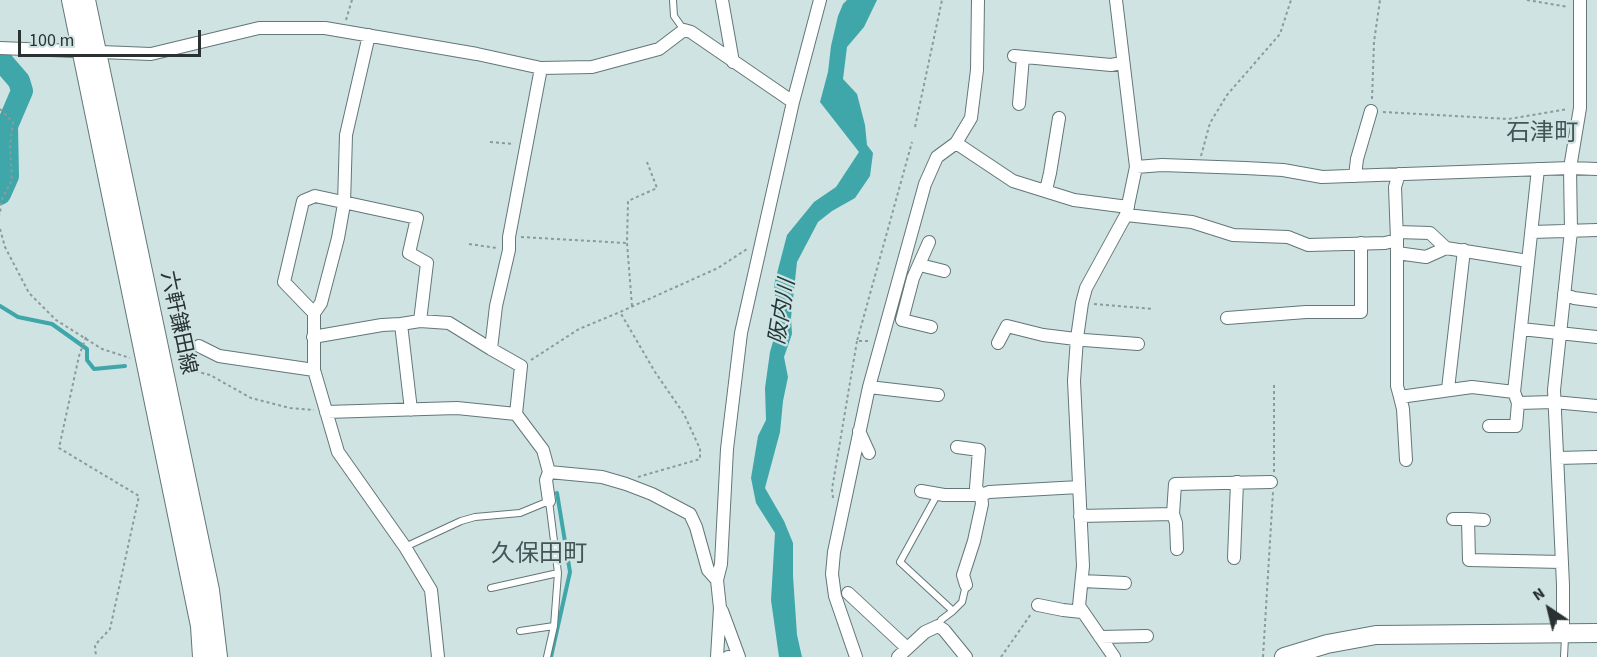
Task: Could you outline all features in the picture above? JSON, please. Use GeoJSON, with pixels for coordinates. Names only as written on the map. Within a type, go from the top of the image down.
{"type":"FeatureCollection","features":[{"type":"Feature","properties":{"kind":"main road","name":"六軒鎌田線"},"geometry":{"type":"LineString","coordinates":[[71,0],[90,53],[210,590],[218,657]]}},
{"type":"Feature","properties":{"kind":"main road","name":"六軒鎌田線"},"geometry":{"type":"LineString","coordinates":[[86,0],[90,53],[200,626],[202,657]]}},
{"type":"Feature","properties":{"kind":"main road"},"geometry":{"type":"LineString","coordinates":[[1284,657],[1327,644],[1376,635],[1597,633]]}},
{"type":"Feature","properties":{"kind":"street"},"geometry":{"type":"LineString","coordinates":[[722,0],[734,62]]}},
{"type":"Feature","properties":{"kind":"street"},"geometry":{"type":"LineString","coordinates":[[717,657],[720,608],[717,580],[721,564],[728,449],[741,333],[793,102],[820,0]]}},
{"type":"Feature","properties":{"kind":"street"},"geometry":{"type":"LineString","coordinates":[[931,327],[902,321],[908,276],[925,184],[937,157],[956,143],[971,118],[975,91],[978,0]]}},
{"type":"Feature","properties":{"kind":"street"},"geometry":{"type":"LineString","coordinates":[[1114,657],[1079,606],[1083,566],[1074,381],[1077,338],[1086,288],[1127,211],[1136,167],[1116,0]]}},
{"type":"Feature","properties":{"kind":"street"},"geometry":{"type":"LineString","coordinates":[[1564,634],[1554,402],[1571,231],[1570,168],[1580,108],[1580,5]]}},
{"type":"Feature","properties":{"kind":"street"},"geometry":{"type":"LineString","coordinates":[[0,48],[151,54],[259,28],[325,28],[477,54],[541,68],[592,67],[659,49],[684,30],[691,32],[793,102]]}},
{"type":"Feature","properties":{"kind":"street"},"geometry":{"type":"LineString","coordinates":[[369,35],[346,135],[344,204],[338,238],[321,303],[314,313],[314,370],[338,452],[405,547],[431,590],[438,657]]}},
{"type":"Feature","properties":{"kind":"street"},"geometry":{"type":"LineString","coordinates":[[1019,104],[1018,56],[1111,65],[1122,63]]}},
{"type":"Feature","properties":{"kind":"street"},"geometry":{"type":"LineString","coordinates":[[491,349],[496,306],[541,68]]}},
{"type":"Feature","properties":{"kind":"street"},"geometry":{"type":"LineString","coordinates":[[1355,176],[1357,159],[1371,111]]}},
{"type":"Feature","properties":{"kind":"street"},"geometry":{"type":"LineString","coordinates":[[1046,190],[1059,118]]}},
{"type":"Feature","properties":{"kind":"street"},"geometry":{"type":"LineString","coordinates":[[956,143],[1013,181],[1074,200],[1192,222],[1233,235],[1288,237],[1308,245],[1385,243],[1397,236],[1430,233],[1446,248]]}},
{"type":"Feature","properties":{"kind":"street"},"geometry":{"type":"LineString","coordinates":[[1136,167],[1162,165],[1283,170],[1322,177],[1597,169]]}},
{"type":"Feature","properties":{"kind":"street"},"geometry":{"type":"LineString","coordinates":[[1489,426],[1516,426],[1521,329],[1538,169]]}},
{"type":"Feature","properties":{"kind":"street"},"geometry":{"type":"LineString","coordinates":[[1399,174],[1395,187],[1397,386],[1403,409],[1406,460]]}},
{"type":"Feature","properties":{"kind":"street"},"geometry":{"type":"LineString","coordinates":[[314,313],[284,282],[303,201],[315,196],[417,218],[409,253],[427,262],[420,321]]}},
{"type":"Feature","properties":{"kind":"street"},"geometry":{"type":"LineString","coordinates":[[1532,232],[1597,230]]}},
{"type":"Feature","properties":{"kind":"street"},"geometry":{"type":"LineString","coordinates":[[856,657],[835,596],[832,574],[834,552],[859,430],[883,332],[908,276],[920,265],[929,242]]}},
{"type":"Feature","properties":{"kind":"street"},"geometry":{"type":"LineString","coordinates":[[1227,318],[1306,312],[1361,312],[1361,243]]}},
{"type":"Feature","properties":{"kind":"street"},"geometry":{"type":"LineString","coordinates":[[1397,253],[1426,257],[1446,248],[1528,261]]}},
{"type":"Feature","properties":{"kind":"street"},"geometry":{"type":"LineString","coordinates":[[1448,389],[1464,250]]}},
{"type":"Feature","properties":{"kind":"street"},"geometry":{"type":"LineString","coordinates":[[920,265],[944,271]]}},
{"type":"Feature","properties":{"kind":"street"},"geometry":{"type":"LineString","coordinates":[[1564,294],[1574,298],[1597,301]]}},
{"type":"Feature","properties":{"kind":"street"},"geometry":{"type":"LineString","coordinates":[[313,337],[381,325],[420,321],[449,323],[521,366],[516,414],[543,450],[549,472],[546,480],[549,501]]}},
{"type":"Feature","properties":{"kind":"street"},"geometry":{"type":"LineString","coordinates":[[401,324],[411,410]]}},
{"type":"Feature","properties":{"kind":"street"},"geometry":{"type":"LineString","coordinates":[[998,343],[1006,326],[1042,335],[1137,344]]}},
{"type":"Feature","properties":{"kind":"street"},"geometry":{"type":"LineString","coordinates":[[1521,329],[1597,337]]}},
{"type":"Feature","properties":{"kind":"street"},"geometry":{"type":"LineString","coordinates":[[199,346],[219,356],[314,370]]}},
{"type":"Feature","properties":{"kind":"street"},"geometry":{"type":"LineString","coordinates":[[869,387],[938,395]]}},
{"type":"Feature","properties":{"kind":"street"},"geometry":{"type":"LineString","coordinates":[[1400,397],[1472,387],[1516,398],[1597,406]]}},
{"type":"Feature","properties":{"kind":"street"},"geometry":{"type":"LineString","coordinates":[[326,412],[457,408],[516,414]]}},
{"type":"Feature","properties":{"kind":"street"},"geometry":{"type":"LineString","coordinates":[[859,430],[869,453]]}},
{"type":"Feature","properties":{"kind":"street"},"geometry":{"type":"LineString","coordinates":[[957,447],[979,450],[976,488],[981,495],[982,504],[963,575],[966,585]]}},
{"type":"Feature","properties":{"kind":"street"},"geometry":{"type":"LineString","coordinates":[[1557,458],[1597,457]]}},
{"type":"Feature","properties":{"kind":"street"},"geometry":{"type":"LineString","coordinates":[[549,472],[602,477],[626,484],[652,494],[690,514],[708,570],[717,580]]}},
{"type":"Feature","properties":{"kind":"street"},"geometry":{"type":"LineString","coordinates":[[1234,558],[1237,482]]}},
{"type":"Feature","properties":{"kind":"street"},"geometry":{"type":"LineString","coordinates":[[1177,549],[1176,524],[1173,514],[1175,484],[1271,482]]}},
{"type":"Feature","properties":{"kind":"street"},"geometry":{"type":"LineString","coordinates":[[921,491],[937,495],[981,495],[989,492],[1079,487]]}},
{"type":"Feature","properties":{"kind":"street"},"geometry":{"type":"LineString","coordinates":[[1080,516],[1173,514]]}},
{"type":"Feature","properties":{"kind":"street"},"geometry":{"type":"LineString","coordinates":[[1453,519],[1484,520]]}},
{"type":"Feature","properties":{"kind":"street"},"geometry":{"type":"LineString","coordinates":[[1468,519],[1469,560],[1562,562]]}},
{"type":"Feature","properties":{"kind":"street"},"geometry":{"type":"LineString","coordinates":[[1082,581],[1125,583]]}},
{"type":"Feature","properties":{"kind":"street"},"geometry":{"type":"LineString","coordinates":[[848,593],[903,654],[925,632],[938,626],[966,657]]}},
{"type":"Feature","properties":{"kind":"street"},"geometry":{"type":"LineString","coordinates":[[1038,605],[1082,612]]}},
{"type":"Feature","properties":{"kind":"street"},"geometry":{"type":"LineString","coordinates":[[720,608],[739,657]]}},
{"type":"Feature","properties":{"kind":"street"},"geometry":{"type":"LineString","coordinates":[[1100,637],[1147,636]]}},
{"type":"Feature","properties":{"kind":"lane"},"geometry":{"type":"LineString","coordinates":[[673,0],[674,16],[684,30]]}},
{"type":"Feature","properties":{"kind":"lane"},"geometry":{"type":"LineString","coordinates":[[937,495],[900,562],[953,612]]}},
{"type":"Feature","properties":{"kind":"lane"},"geometry":{"type":"LineString","coordinates":[[405,547],[460,521],[475,517],[520,513],[549,501],[558,573],[554,626],[547,657]]}},
{"type":"Feature","properties":{"kind":"lane"},"geometry":{"type":"LineString","coordinates":[[491,588],[558,573]]}},
{"type":"Feature","properties":{"kind":"lane"},"geometry":{"type":"LineString","coordinates":[[938,626],[941,620],[962,602],[966,585]]}},
{"type":"Feature","properties":{"kind":"lane"},"geometry":{"type":"LineString","coordinates":[[519,631],[554,626]]}},
{"type":"Feature","properties":{"kind":"lane"},"geometry":{"type":"LineString","coordinates":[[1564,634],[1564,657]]}},
{"type":"Feature","properties":{"kind":"path"},"geometry":{"type":"LineString","coordinates":[[343,31],[352,0]]}},
{"type":"Feature","properties":{"kind":"path"},"geometry":{"type":"LineString","coordinates":[[915,127],[942,0]]}},
{"type":"Feature","properties":{"kind":"path"},"geometry":{"type":"LineString","coordinates":[[1198,167],[1210,123],[1227,95],[1280,34],[1291,0]]}},
{"type":"Feature","properties":{"kind":"path"},"geometry":{"type":"LineString","coordinates":[[1380,0],[1374,42],[1371,111],[1509,118],[1580,108]]}},
{"type":"Feature","properties":{"kind":"path"},"geometry":{"type":"LineString","coordinates":[[1527,0],[1580,5]]}},
{"type":"Feature","properties":{"kind":"path"},"geometry":{"type":"LineString","coordinates":[[0,110],[14,122],[10,146],[12,180],[1,201],[0,215]]}},
{"type":"Feature","properties":{"kind":"path"},"geometry":{"type":"LineString","coordinates":[[490,142],[526,146]]}},
{"type":"Feature","properties":{"kind":"path"},"geometry":{"type":"LineString","coordinates":[[833,498],[832,489],[857,341],[912,142]]}},
{"type":"Feature","properties":{"kind":"path"},"geometry":{"type":"LineString","coordinates":[[632,306],[627,243],[628,201],[657,188],[647,162]]}},
{"type":"Feature","properties":{"kind":"path"},"geometry":{"type":"LineString","coordinates":[[0,229],[5,247],[29,293],[57,321],[102,349],[133,358]]}},
{"type":"Feature","properties":{"kind":"path"},"geometry":{"type":"LineString","coordinates":[[509,237],[627,243]]}},
{"type":"Feature","properties":{"kind":"path"},"geometry":{"type":"LineString","coordinates":[[521,366],[579,329],[718,268],[762,238]]}},
{"type":"Feature","properties":{"kind":"path"},"geometry":{"type":"LineString","coordinates":[[469,244],[508,250]]}},
{"type":"Feature","properties":{"kind":"path"},"geometry":{"type":"LineString","coordinates":[[1082,303],[1153,309]]}},
{"type":"Feature","properties":{"kind":"path"},"geometry":{"type":"LineString","coordinates":[[620,312],[655,372],[684,414],[700,449],[700,459],[630,479],[626,484]]}},
{"type":"Feature","properties":{"kind":"path"},"geometry":{"type":"LineString","coordinates":[[857,341],[867,342],[883,332]]}},
{"type":"Feature","properties":{"kind":"path"},"geometry":{"type":"LineString","coordinates":[[85,338],[59,448],[139,496],[110,629],[95,645],[96,657]]}},
{"type":"Feature","properties":{"kind":"path"},"geometry":{"type":"LineString","coordinates":[[173,366],[210,375],[251,398],[290,408],[326,412]]}},
{"type":"Feature","properties":{"kind":"path"},"geometry":{"type":"LineString","coordinates":[[1263,657],[1273,494],[1271,482],[1275,469],[1274,382]]}},
{"type":"Feature","properties":{"kind":"path"},"geometry":{"type":"LineString","coordinates":[[1001,657],[1038,605]]}},
{"type":"Feature","properties":{"kind":"water","name":"阪内川"},"geometry":{"type":"Polygon","coordinates":[[[847,0],[877,0],[864,27],[847,47],[843,79],[857,94],[865,125],[867,145],[873,153],[870,176],[855,198],[818,222],[797,262],[791,318],[792,334],[784,357],[788,377],[780,432],[765,488],[784,521],[793,543],[797,635],[802,657],[779,657],[771,600],[775,533],[756,503],[751,478],[758,436],[766,420],[765,388],[770,352],[778,324],[774,285],[787,235],[814,202],[836,187],[859,152],[820,102],[838,16],[847,0]]]}},
{"type":"Feature","properties":{"kind":"waterway"},"geometry":{"type":"LineString","coordinates":[[0,59],[19,81],[22,91],[7,126],[8,176],[0,194]]}},
{"type":"Feature","properties":{"kind":"waterway"},"geometry":{"type":"LineString","coordinates":[[0,306],[18,317],[52,324],[87,349],[87,360],[94,369],[125,366]]}},
{"type":"Feature","properties":{"kind":"waterway"},"geometry":{"type":"LineString","coordinates":[[551,657],[570,572],[557,493]]}},
{"type":"Feature","properties":{"kind":"district","name":"石津町"},"geometry":{"type":"Point","coordinates":[1542,135]}},
{"type":"Feature","properties":{"kind":"district","name":"久保田町"},"geometry":{"type":"Point","coordinates":[539,556]}}]}
